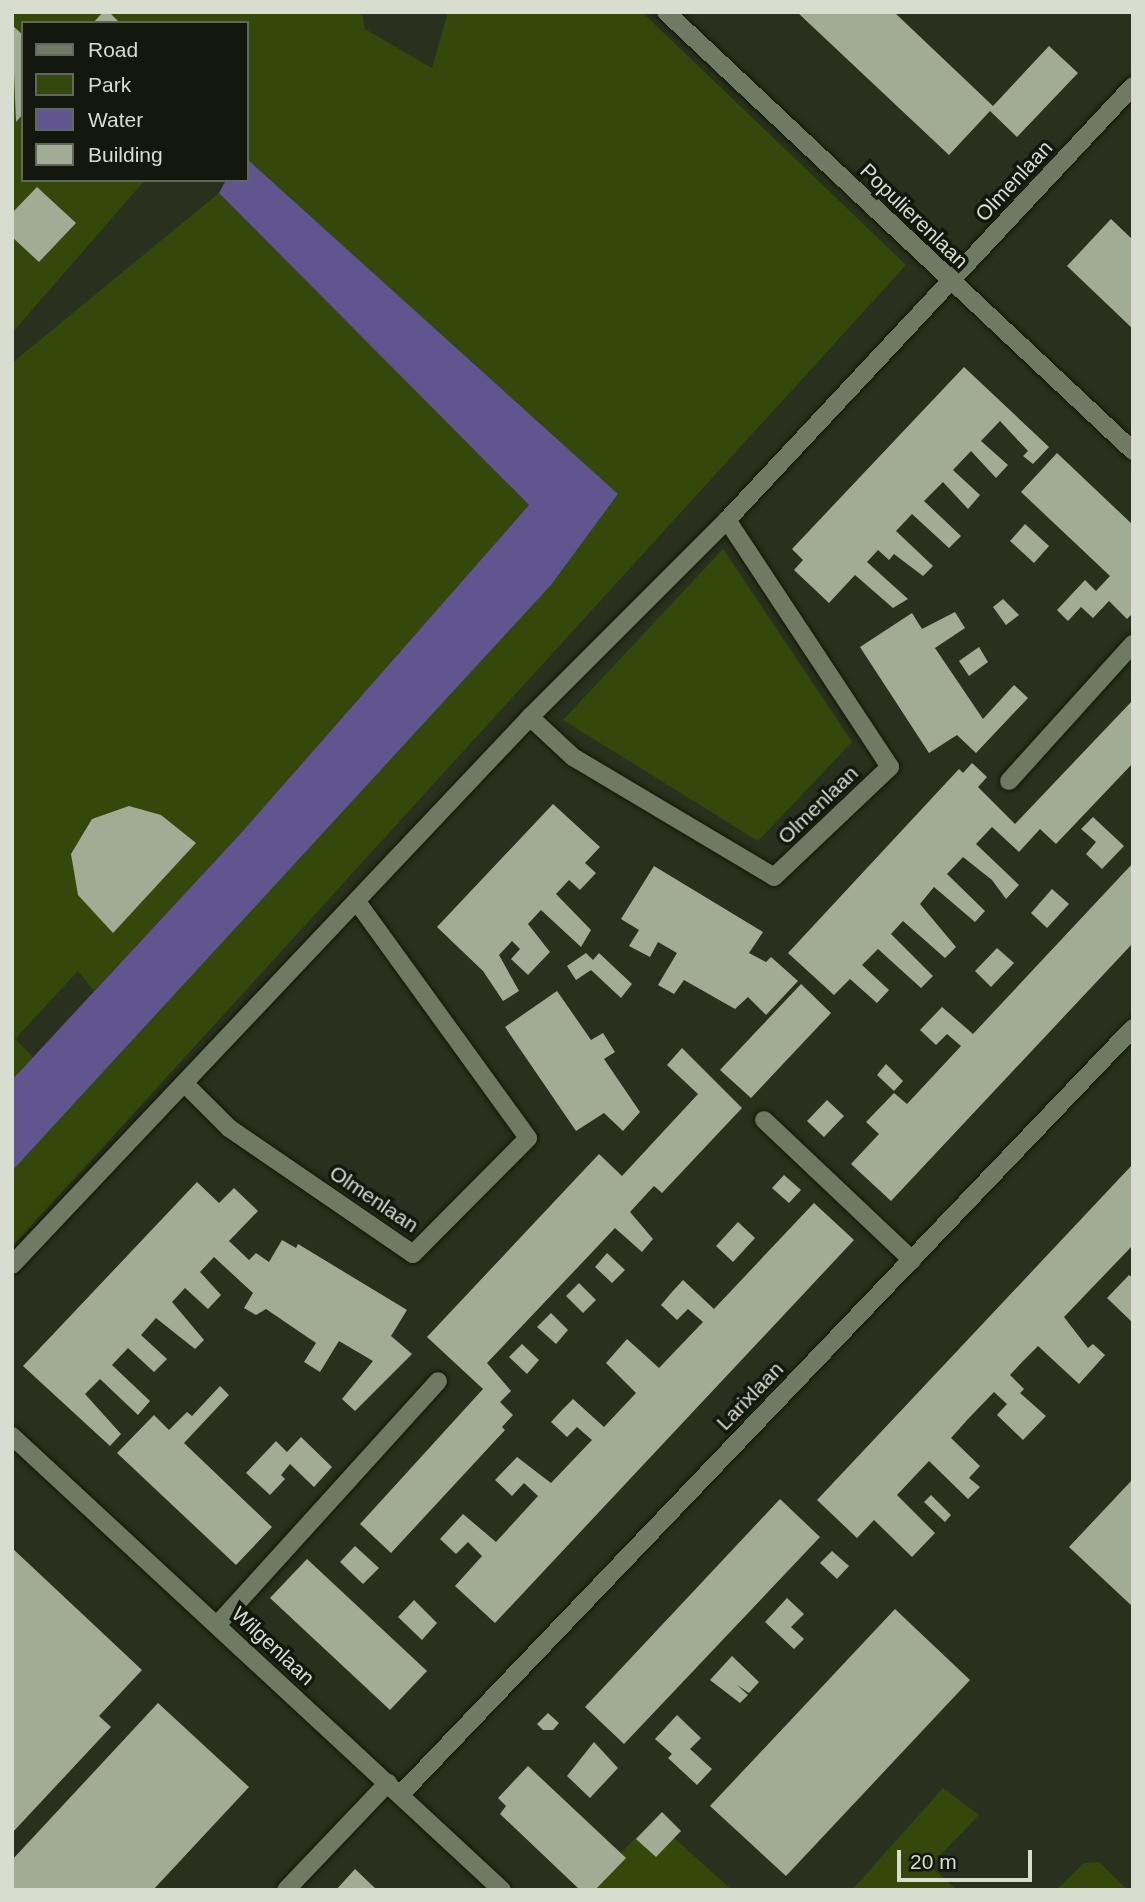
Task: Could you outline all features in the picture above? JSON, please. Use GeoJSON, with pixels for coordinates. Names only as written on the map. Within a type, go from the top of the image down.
{"type":"FeatureCollection","features":[{"type":"Feature","properties":{"kind":"street","name":"Populierenlaan"},"geometry":{"type":"LineString","coordinates":[[666,12],[951,283],[1133,451]]}},
{"type":"Feature","properties":{"kind":"street","name":"Olmenlaan"},"geometry":{"type":"LineString","coordinates":[[12,1265],[530,718],[727,520],[1133,86]]}},
{"type":"Feature","properties":{"kind":"street","name":"Olmenlaan"},"geometry":{"type":"LineString","coordinates":[[530,718],[573,757],[774,877],[890,767],[727,520]]}},
{"type":"Feature","properties":{"kind":"street"},"geometry":{"type":"LineString","coordinates":[[1009,781],[1133,644]]}},
{"type":"Feature","properties":{"kind":"street","name":"Olmenlaan"},"geometry":{"type":"LineString","coordinates":[[184,1084],[229,1128],[413,1254],[528,1138],[357,902]]}},
{"type":"Feature","properties":{"kind":"street","name":"Larixlaan"},"geometry":{"type":"LineString","coordinates":[[286,1890],[394,1789],[912,1259],[1133,1028]]}},
{"type":"Feature","properties":{"kind":"street"},"geometry":{"type":"LineString","coordinates":[[764,1121],[912,1259]]}},
{"type":"Feature","properties":{"kind":"street"},"geometry":{"type":"LineString","coordinates":[[217,1625],[438,1381]]}},
{"type":"Feature","properties":{"kind":"street","name":"Wilgenlaan"},"geometry":{"type":"LineString","coordinates":[[12,1436],[502,1890]]}},
{"type":"Feature","properties":{"kind":"green space"},"geometry":{"type":"Polygon","coordinates":[[[12,12],[362,12],[365,29],[432,68],[448,12],[642,12],[906,265],[12,1247],[12,1171],[551,585],[618,494],[248,160],[248,21],[21,21],[21,182],[143,182],[12,333],[12,12]]]}},
{"type":"Feature","properties":{"kind":"green space"},"geometry":{"type":"Polygon","coordinates":[[[219,193],[529,505],[242,832],[94,991],[78,971],[15,1039],[33,1057],[12,1080],[12,363],[219,193]]]}},
{"type":"Feature","properties":{"kind":"green space"},"geometry":{"type":"Polygon","coordinates":[[[723,549],[852,742],[758,841],[563,720],[723,549]]]}},
{"type":"Feature","properties":{"kind":"green space"},"geometry":{"type":"Polygon","coordinates":[[[943,1788],[979,1815],[930,1866],[957,1890],[852,1890],[943,1788]]]}},
{"type":"Feature","properties":{"kind":"green space"},"geometry":{"type":"Polygon","coordinates":[[[654,1820],[732,1890],[583,1890],[654,1820]]]}},
{"type":"Feature","properties":{"kind":"green space"},"geometry":{"type":"Polygon","coordinates":[[[1099,1862],[1128,1890],[1056,1890],[1084,1863],[1099,1862]]]}},
{"type":"Feature","properties":{"kind":"water"},"geometry":{"type":"Polygon","coordinates":[[[248,160],[618,494],[551,585],[12,1171],[12,1080],[242,832],[529,505],[219,193],[225,182],[248,182],[248,160]]]}},
{"type":"Feature","properties":{"kind":"building"},"geometry":{"type":"Polygon","coordinates":[[[103,12],[109,12],[118,21],[95,21],[103,12]]]}},
{"type":"Feature","properties":{"kind":"building"},"geometry":{"type":"Polygon","coordinates":[[[797,12],[894,12],[993,106],[1049,46],[1078,73],[1017,137],[990,111],[949,155],[797,12]]]}},
{"type":"Feature","properties":{"kind":"building"},"geometry":{"type":"Polygon","coordinates":[[[12,25],[21,33],[21,116],[16,122],[12,25]]]}},
{"type":"Feature","properties":{"kind":"building"},"geometry":{"type":"Polygon","coordinates":[[[37,187],[76,223],[39,262],[12,237],[12,213],[37,187]]]}},
{"type":"Feature","properties":{"kind":"building"},"geometry":{"type":"Polygon","coordinates":[[[1111,219],[1133,240],[1133,329],[1067,266],[1111,219]]]}},
{"type":"Feature","properties":{"kind":"building"},"geometry":{"type":"Polygon","coordinates":[[[964,367],[1049,447],[1033,464],[1023,456],[1028,451],[1000,421],[981,441],[1008,465],[996,478],[971,451],[953,470],[980,495],[968,509],[943,482],[924,501],[961,536],[949,548],[912,514],[896,531],[933,566],[923,576],[894,554],[889,560],[878,550],[867,562],[908,599],[893,608],[855,575],[829,603],[794,570],[803,560],[792,549],[964,367]]]}},
{"type":"Feature","properties":{"kind":"building"},"geometry":{"type":"Polygon","coordinates":[[[1057,453],[1133,525],[1133,613],[1127,619],[1109,601],[1093,618],[1081,607],[1068,621],[1057,610],[1085,580],[1096,591],[1110,576],[1021,492],[1057,453]]]}},
{"type":"Feature","properties":{"kind":"building"},"geometry":{"type":"Polygon","coordinates":[[[1025,524],[1049,546],[1034,563],[1010,541],[1025,524]]]}},
{"type":"Feature","properties":{"kind":"building"},"geometry":{"type":"Polygon","coordinates":[[[1003,599],[1019,615],[1006,625],[993,607],[1003,599]]]}},
{"type":"Feature","properties":{"kind":"building"},"geometry":{"type":"Polygon","coordinates":[[[955,612],[965,628],[935,648],[983,719],[1014,685],[1028,698],[976,753],[957,735],[929,753],[860,647],[912,613],[922,629],[955,612]]]}},
{"type":"Feature","properties":{"kind":"building"},"geometry":{"type":"Polygon","coordinates":[[[979,647],[988,662],[969,676],[959,661],[979,647]]]}},
{"type":"Feature","properties":{"kind":"building"},"geometry":{"type":"Polygon","coordinates":[[[1133,700],[1133,763],[1056,844],[1040,829],[1019,852],[992,827],[976,844],[1019,885],[1006,899],[992,880],[963,857],[947,874],[985,911],[975,922],[934,887],[920,904],[956,947],[945,958],[903,921],[891,934],[933,976],[921,988],[878,949],[862,965],[889,990],[877,1003],[850,979],[834,995],[788,953],[959,769],[963,773],[972,763],[987,777],[978,787],[1015,824],[1133,700]]]}},
{"type":"Feature","properties":{"kind":"building"},"geometry":{"type":"Polygon","coordinates":[[[553,804],[600,847],[585,863],[596,873],[580,890],[569,880],[556,894],[591,930],[581,947],[541,910],[528,924],[550,952],[528,975],[511,959],[520,949],[512,941],[499,955],[519,991],[503,1001],[483,971],[437,927],[553,804]]]}},
{"type":"Feature","properties":{"kind":"building"},"geometry":{"type":"Polygon","coordinates":[[[129,806],[161,815],[196,843],[113,933],[78,895],[71,854],[92,819],[129,806]]]}},
{"type":"Feature","properties":{"kind":"building"},"geometry":{"type":"Polygon","coordinates":[[[1093,817],[1124,846],[1102,869],[1086,854],[1096,842],[1081,829],[1093,817]]]}},
{"type":"Feature","properties":{"kind":"building"},"geometry":{"type":"Polygon","coordinates":[[[1133,863],[1133,943],[891,1201],[851,1164],[879,1134],[866,1122],[894,1093],[907,1104],[961,1046],[947,1034],[936,1045],[920,1030],[942,1007],[973,1034],[1133,863]]]}},
{"type":"Feature","properties":{"kind":"building"},"geometry":{"type":"Polygon","coordinates":[[[654,866],[763,932],[749,953],[766,962],[771,957],[798,981],[766,1015],[748,997],[735,1009],[684,980],[674,994],[658,985],[677,953],[658,942],[650,957],[629,946],[639,930],[621,919],[654,866]]]}},
{"type":"Feature","properties":{"kind":"building"},"geometry":{"type":"Polygon","coordinates":[[[1052,889],[1069,904],[1047,928],[1031,913],[1052,889]]]}},
{"type":"Feature","properties":{"kind":"building"},"geometry":{"type":"Polygon","coordinates":[[[997,948],[1014,963],[991,987],[975,971],[997,948]]]}},
{"type":"Feature","properties":{"kind":"building"},"geometry":{"type":"Polygon","coordinates":[[[586,953],[593,960],[599,953],[632,984],[621,998],[591,970],[576,980],[567,966],[586,953]]]}},
{"type":"Feature","properties":{"kind":"building"},"geometry":{"type":"Polygon","coordinates":[[[801,984],[831,1013],[751,1098],[720,1070],[801,984]]]}},
{"type":"Feature","properties":{"kind":"building"},"geometry":{"type":"Polygon","coordinates":[[[557,991],[591,1040],[603,1033],[615,1052],[604,1059],[640,1112],[623,1131],[604,1113],[576,1131],[505,1027],[557,991]]]}},
{"type":"Feature","properties":{"kind":"building"},"geometry":{"type":"Polygon","coordinates":[[[682,1048],[742,1108],[662,1193],[654,1186],[630,1212],[653,1239],[642,1252],[615,1228],[487,1363],[511,1391],[500,1402],[513,1415],[502,1427],[505,1430],[391,1553],[360,1524],[483,1389],[427,1337],[599,1154],[622,1176],[698,1094],[667,1065],[682,1048]]]}},
{"type":"Feature","properties":{"kind":"building"},"geometry":{"type":"Polygon","coordinates":[[[886,1064],[903,1081],[894,1091],[877,1075],[886,1064]]]}},
{"type":"Feature","properties":{"kind":"building"},"geometry":{"type":"Polygon","coordinates":[[[827,1100],[844,1116],[824,1137],[807,1121],[827,1100]]]}},
{"type":"Feature","properties":{"kind":"building"},"geometry":{"type":"Polygon","coordinates":[[[1133,1164],[1133,1245],[1064,1317],[1088,1348],[1093,1344],[1105,1355],[1079,1384],[1038,1346],[1023,1361],[1010,1375],[1024,1389],[1020,1393],[1046,1416],[1023,1440],[997,1415],[1007,1404],[994,1392],[968,1419],[951,1438],[980,1466],[969,1478],[980,1487],[968,1499],[929,1461],[897,1495],[935,1533],[912,1557],[874,1520],[857,1538],[817,1500],[1133,1164]]]}},
{"type":"Feature","properties":{"kind":"building"},"geometry":{"type":"Polygon","coordinates":[[[784,1175],[801,1190],[789,1203],[772,1188],[784,1175]]]}},
{"type":"Feature","properties":{"kind":"building"},"geometry":{"type":"Polygon","coordinates":[[[197,1182],[219,1203],[234,1188],[258,1211],[229,1241],[249,1260],[256,1253],[269,1262],[282,1240],[296,1248],[298,1244],[407,1310],[391,1336],[412,1354],[355,1411],[342,1399],[373,1361],[339,1341],[320,1372],[304,1362],[316,1343],[266,1309],[256,1315],[244,1308],[253,1293],[214,1257],[200,1272],[221,1295],[208,1309],[185,1288],[172,1302],[204,1340],[195,1349],[156,1318],[141,1335],[167,1359],[154,1372],[128,1348],[112,1365],[150,1401],[138,1415],[100,1379],[85,1394],[121,1434],[110,1446],[23,1366],[197,1182]]]}},
{"type":"Feature","properties":{"kind":"building"},"geometry":{"type":"Polygon","coordinates":[[[814,1203],[854,1240],[495,1623],[455,1586],[482,1556],[468,1542],[456,1554],[440,1539],[463,1514],[496,1542],[538,1496],[524,1483],[512,1496],[495,1480],[517,1457],[551,1483],[592,1440],[577,1427],[567,1437],[551,1422],[563,1409],[573,1399],[604,1427],[636,1393],[606,1363],[627,1339],[659,1368],[703,1322],[688,1309],[677,1320],[661,1305],[683,1280],[714,1309],[814,1203]]]}},
{"type":"Feature","properties":{"kind":"building"},"geometry":{"type":"Polygon","coordinates":[[[738,1222],[755,1238],[733,1262],[716,1246],[738,1222]]]}},
{"type":"Feature","properties":{"kind":"building"},"geometry":{"type":"Polygon","coordinates":[[[607,1253],[625,1270],[612,1283],[595,1267],[607,1253]]]}},
{"type":"Feature","properties":{"kind":"building"},"geometry":{"type":"Polygon","coordinates":[[[1129,1275],[1133,1278],[1133,1323],[1107,1298],[1129,1275]]]}},
{"type":"Feature","properties":{"kind":"building"},"geometry":{"type":"Polygon","coordinates":[[[579,1283],[596,1300],[583,1313],[566,1296],[579,1283]]]}},
{"type":"Feature","properties":{"kind":"building"},"geometry":{"type":"Polygon","coordinates":[[[551,1313],[568,1330],[556,1344],[537,1327],[551,1313]]]}},
{"type":"Feature","properties":{"kind":"building"},"geometry":{"type":"Polygon","coordinates":[[[522,1344],[539,1360],[527,1374],[509,1357],[522,1344]]]}},
{"type":"Feature","properties":{"kind":"building"},"geometry":{"type":"Polygon","coordinates":[[[220,1386],[229,1395],[184,1443],[272,1527],[236,1565],[117,1453],[154,1415],[169,1430],[187,1412],[192,1416],[220,1386]]]}},
{"type":"Feature","properties":{"kind":"building"},"geometry":{"type":"Polygon","coordinates":[[[301,1437],[332,1467],[314,1487],[290,1464],[281,1475],[285,1479],[270,1495],[246,1473],[276,1441],[287,1452],[301,1437]]]}},
{"type":"Feature","properties":{"kind":"building"},"geometry":{"type":"Polygon","coordinates":[[[1133,1479],[1133,1607],[1069,1547],[1133,1479]]]}},
{"type":"Feature","properties":{"kind":"building"},"geometry":{"type":"Polygon","coordinates":[[[931,1495],[951,1515],[945,1522],[924,1502],[931,1495]]]}},
{"type":"Feature","properties":{"kind":"building"},"geometry":{"type":"Polygon","coordinates":[[[780,1499],[820,1537],[624,1744],[585,1707],[780,1499]]]}},
{"type":"Feature","properties":{"kind":"building"},"geometry":{"type":"Polygon","coordinates":[[[355,1546],[379,1568],[363,1584],[340,1562],[355,1546]]]}},
{"type":"Feature","properties":{"kind":"building"},"geometry":{"type":"Polygon","coordinates":[[[12,1548],[142,1670],[99,1716],[111,1727],[12,1833],[12,1548]]]}},
{"type":"Feature","properties":{"kind":"building"},"geometry":{"type":"Polygon","coordinates":[[[832,1551],[849,1566],[837,1579],[820,1563],[832,1551]]]}},
{"type":"Feature","properties":{"kind":"building"},"geometry":{"type":"Polygon","coordinates":[[[307,1559],[427,1671],[390,1710],[270,1598],[307,1559]]]}},
{"type":"Feature","properties":{"kind":"building"},"geometry":{"type":"Polygon","coordinates":[[[787,1598],[804,1614],[791,1627],[804,1639],[794,1649],[765,1622],[787,1598]]]}},
{"type":"Feature","properties":{"kind":"building"},"geometry":{"type":"Polygon","coordinates":[[[414,1600],[437,1623],[422,1640],[398,1617],[414,1600]]]}},
{"type":"Feature","properties":{"kind":"building"},"geometry":{"type":"Polygon","coordinates":[[[895,1609],[970,1680],[786,1876],[710,1806],[895,1609]]]}},
{"type":"Feature","properties":{"kind":"building"},"geometry":{"type":"Polygon","coordinates":[[[732,1656],[759,1682],[749,1693],[737,1685],[748,1695],[740,1703],[710,1680],[732,1656]]]}},
{"type":"Feature","properties":{"kind":"building"},"geometry":{"type":"Polygon","coordinates":[[[158,1703],[249,1787],[153,1890],[12,1890],[12,1860],[158,1703]]]}},
{"type":"Feature","properties":{"kind":"building"},"geometry":{"type":"Polygon","coordinates":[[[548,1713],[559,1723],[553,1730],[543,1730],[537,1724],[548,1713]]]}},
{"type":"Feature","properties":{"kind":"building"},"geometry":{"type":"Polygon","coordinates":[[[677,1715],[701,1738],[690,1749],[712,1769],[697,1785],[668,1758],[672,1754],[655,1739],[677,1715]]]}},
{"type":"Feature","properties":{"kind":"building"},"geometry":{"type":"Polygon","coordinates":[[[594,1742],[618,1768],[590,1798],[567,1776],[594,1742]]]}},
{"type":"Feature","properties":{"kind":"building"},"geometry":{"type":"Polygon","coordinates":[[[528,1766],[626,1858],[595,1890],[580,1890],[500,1814],[506,1806],[498,1798],[528,1766]]]}},
{"type":"Feature","properties":{"kind":"building"},"geometry":{"type":"Polygon","coordinates":[[[662,1812],[681,1831],[656,1857],[636,1839],[662,1812]]]}},
{"type":"Feature","properties":{"kind":"building"},"geometry":{"type":"Polygon","coordinates":[[[355,1869],[377,1890],[336,1890],[355,1869]]]}}]}
